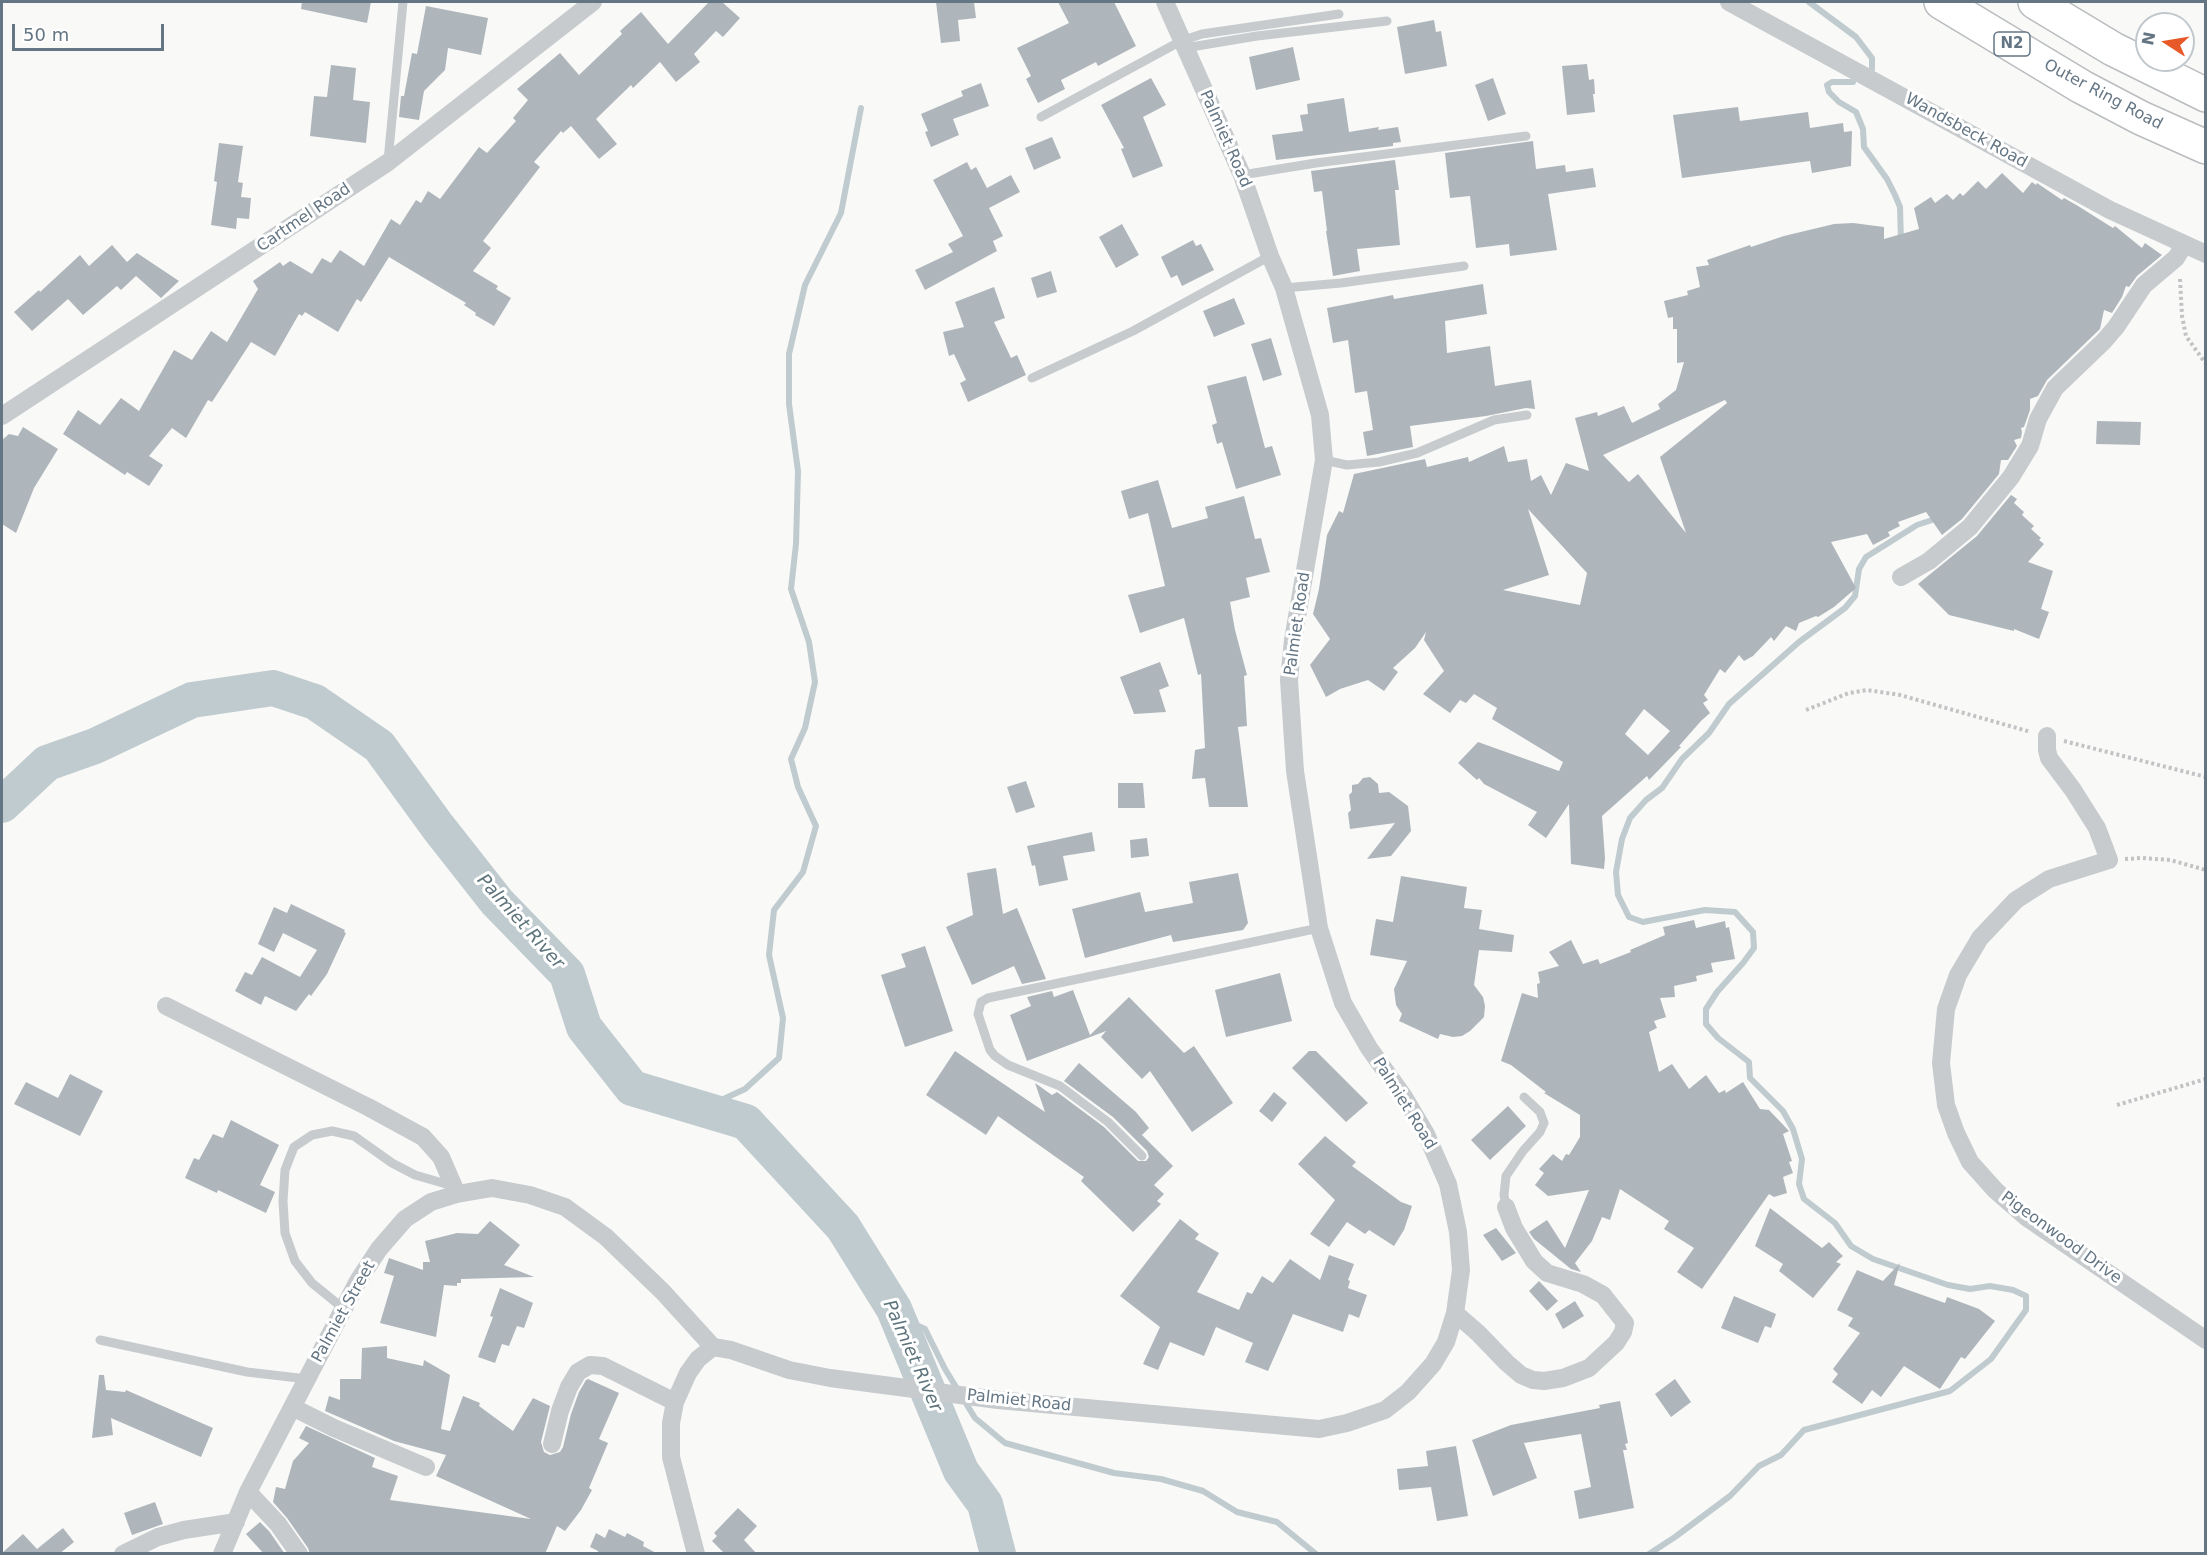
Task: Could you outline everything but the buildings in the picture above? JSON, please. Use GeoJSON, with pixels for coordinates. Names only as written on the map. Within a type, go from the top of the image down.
{"type":"FeatureCollection","features":[{"type":"Feature","properties":{"kind":"highway","name":"Outer Ring Road"},"geometry":{"type":"LineString","coordinates":[[1941,2],[2082,87],[2141,118],[2205,147]]}},
{"type":"Feature","properties":{"kind":"highway"},"geometry":{"type":"LineString","coordinates":[[2035,2],[2113,49],[2205,95]]}},
{"type":"Feature","properties":{"kind":"street","name":"Cartmel Road"},"geometry":{"type":"LineString","coordinates":[[2,416],[387,163],[593,2]]}},
{"type":"Feature","properties":{"kind":"street","name":"Palmiet Road"},"geometry":{"type":"LineString","coordinates":[[713,1347],[731,1350],[789,1370],[830,1378],[998,1400],[1319,1429],[1347,1423],[1385,1410],[1408,1392],[1433,1364],[1446,1342],[1455,1313],[1461,1270],[1458,1232],[1448,1184],[1426,1134],[1404,1097],[1369,1048],[1343,1003],[1320,928],[1295,771],[1289,680],[1293,640],[1324,460],[1320,415],[1284,288],[1270,256],[1242,175],[1165,2]]}},
{"type":"Feature","properties":{"kind":"street","name":"Wandsbeck Road"},"geometry":{"type":"LineString","coordinates":[[1729,2],[2110,210],[2180,251],[2205,254]]}},
{"type":"Feature","properties":{"kind":"street"},"geometry":{"type":"LineString","coordinates":[[1900,577],[1929,561],[1970,527],[2011,477],[2021,461],[2030,446],[2038,419],[2055,388],[2116,327],[2144,285],[2180,251]]}},
{"type":"Feature","properties":{"kind":"street"},"geometry":{"type":"LineString","coordinates":[[2047,736],[2049,758],[2097,828],[2109,860]]}},
{"type":"Feature","properties":{"kind":"street","name":"Pigeonwood Drive"},"geometry":{"type":"LineString","coordinates":[[2109,860],[2049,879],[2016,900],[1980,938],[1959,975],[1946,1009],[1941,1063],[1946,1105],[1956,1134],[1970,1162],[1995,1190],[2035,1223],[2205,1340]]}},
{"type":"Feature","properties":{"kind":"street"},"geometry":{"type":"LineString","coordinates":[[166,1005],[423,1137],[441,1158],[455,1190]]}},
{"type":"Feature","properties":{"kind":"street","name":"Palmiet Street"},"geometry":{"type":"LineString","coordinates":[[222,1554],[248,1492],[294,1408],[358,1281],[379,1249],[405,1219],[430,1202],[455,1190],[492,1188],[530,1195],[565,1208],[606,1237],[663,1292],[713,1347]]}},
{"type":"Feature","properties":{"kind":"street"},"geometry":{"type":"LineString","coordinates":[[1455,1313],[1507,1363],[1521,1375],[1533,1380],[1563,1378],[1589,1368],[1616,1343],[1623,1332],[1625,1323],[1603,1295],[1583,1284],[1547,1273],[1534,1261],[1514,1228],[1506,1207]]}},
{"type":"Feature","properties":{"kind":"street"},"geometry":{"type":"LineString","coordinates":[[696,1554],[671,1457],[671,1423],[680,1389],[698,1359],[713,1347]]}},
{"type":"Feature","properties":{"kind":"street"},"geometry":{"type":"LineString","coordinates":[[552,1444],[569,1387],[578,1372],[590,1365],[603,1366],[675,1402]]}},
{"type":"Feature","properties":{"kind":"street"},"geometry":{"type":"LineString","coordinates":[[294,1408],[334,1428],[426,1467]]}},
{"type":"Feature","properties":{"kind":"street"},"geometry":{"type":"LineString","coordinates":[[248,1492],[278,1524],[299,1554]]}},
{"type":"Feature","properties":{"kind":"street"},"geometry":{"type":"LineString","coordinates":[[123,1554],[158,1537],[184,1530],[236,1522]]}},
{"type":"Feature","properties":{"kind":"lane"},"geometry":{"type":"LineString","coordinates":[[387,163],[403,2]]}},
{"type":"Feature","properties":{"kind":"lane"},"geometry":{"type":"LineString","coordinates":[[1041,117],[1202,34],[1339,14]]}},
{"type":"Feature","properties":{"kind":"lane"},"geometry":{"type":"LineString","coordinates":[[1183,44],[1387,21]]}},
{"type":"Feature","properties":{"kind":"lane"},"geometry":{"type":"LineString","coordinates":[[1242,175],[1316,163],[1526,136]]}},
{"type":"Feature","properties":{"kind":"lane"},"geometry":{"type":"LineString","coordinates":[[1032,378],[1133,331],[1270,256]]}},
{"type":"Feature","properties":{"kind":"lane"},"geometry":{"type":"LineString","coordinates":[[1284,288],[1341,283],[1464,266]]}},
{"type":"Feature","properties":{"kind":"lane"},"geometry":{"type":"LineString","coordinates":[[1324,460],[1347,465],[1379,462],[1417,453],[1494,420],[1527,414]]}},
{"type":"Feature","properties":{"kind":"lane"},"geometry":{"type":"LineString","coordinates":[[1142,1156],[1108,1122],[1060,1086],[1008,1065],[995,1056],[990,1050],[978,1014],[981,1002],[988,998],[1320,928]]}},
{"type":"Feature","properties":{"kind":"lane"},"geometry":{"type":"LineString","coordinates":[[1506,1207],[1504,1195],[1506,1176],[1523,1151],[1540,1132],[1544,1123],[1540,1112],[1524,1096]]}},
{"type":"Feature","properties":{"kind":"lane"},"geometry":{"type":"LineString","coordinates":[[344,1309],[312,1283],[295,1261],[285,1233],[283,1201],[285,1170],[294,1147],[312,1135],[332,1131],[354,1136],[392,1163],[415,1175],[455,1190]]}},
{"type":"Feature","properties":{"kind":"lane"},"geometry":{"type":"LineString","coordinates":[[100,1340],[247,1372],[307,1379]]}},
{"type":"Feature","properties":{"kind":"path"},"geometry":{"type":"LineString","coordinates":[[2180,251],[2182,316],[2186,336],[2205,364]]}},
{"type":"Feature","properties":{"kind":"path"},"geometry":{"type":"LineString","coordinates":[[1806,710],[1849,693],[1867,690],[1900,695],[2205,777]]}},
{"type":"Feature","properties":{"kind":"path"},"geometry":{"type":"LineString","coordinates":[[2109,860],[2142,858],[2170,860],[2205,870]]}},
{"type":"Feature","properties":{"kind":"path"},"geometry":{"type":"LineString","coordinates":[[2117,1105],[2205,1079]]}},
{"type":"Feature","properties":{"kind":"waterway"},"geometry":{"type":"LineString","coordinates":[[1809,2],[1856,37],[1872,58],[1872,69]]}},
{"type":"Feature","properties":{"kind":"waterway"},"geometry":{"type":"LineString","coordinates":[[1853,82],[1832,82],[1827,85],[1829,92],[1839,102],[1856,112],[1863,129],[1864,147],[1887,179],[1900,207],[1901,242]]}},
{"type":"Feature","properties":{"kind":"waterway"},"geometry":{"type":"LineString","coordinates":[[702,1109],[745,1089],[779,1058],[783,1018],[769,955],[774,910],[803,872],[816,826],[798,787],[791,759],[805,728],[815,682],[809,642],[791,589],[796,544],[798,471],[789,404],[789,354],[805,285],[841,213],[861,108]]}},
{"type":"Feature","properties":{"kind":"waterway"},"geometry":{"type":"LineString","coordinates":[[1649,1554],[1730,1496],[1759,1466],[1781,1455],[1804,1430],[1950,1391],[1991,1359],[2026,1310],[2026,1296],[2013,1290],[1990,1286],[1970,1289],[1948,1285],[1873,1259],[1851,1246],[1835,1223],[1804,1199],[1799,1184],[1802,1159],[1793,1129],[1783,1111],[1750,1078],[1749,1062],[1718,1038],[1706,1024],[1706,1009],[1717,992],[1754,948],[1753,932],[1735,912],[1705,910],[1643,922],[1629,917],[1618,895],[1616,872],[1622,839],[1630,818],[1646,800],[1662,788],[1682,759],[1709,733],[1729,704],[1799,642],[1845,608],[1855,596],[1859,569],[1866,557],[1917,525],[1938,518]]}},
{"type":"Feature","properties":{"kind":"waterway","name":"Palmiet River"},"geometry":{"type":"LineString","coordinates":[[2,805],[47,763],[95,746],[192,700],[273,688],[315,702],[379,746],[438,827],[497,902],[567,974],[584,1027],[632,1088],[746,1122],[843,1227],[894,1309],[961,1471],[985,1504],[998,1554]]}},
{"type":"Feature","properties":{"kind":"waterway"},"geometry":{"type":"LineString","coordinates":[[897,1316],[925,1329],[945,1369],[975,1418],[1005,1443],[1114,1473],[1161,1479],[1203,1491],[1237,1512],[1277,1522],[1316,1554]]}}]}
